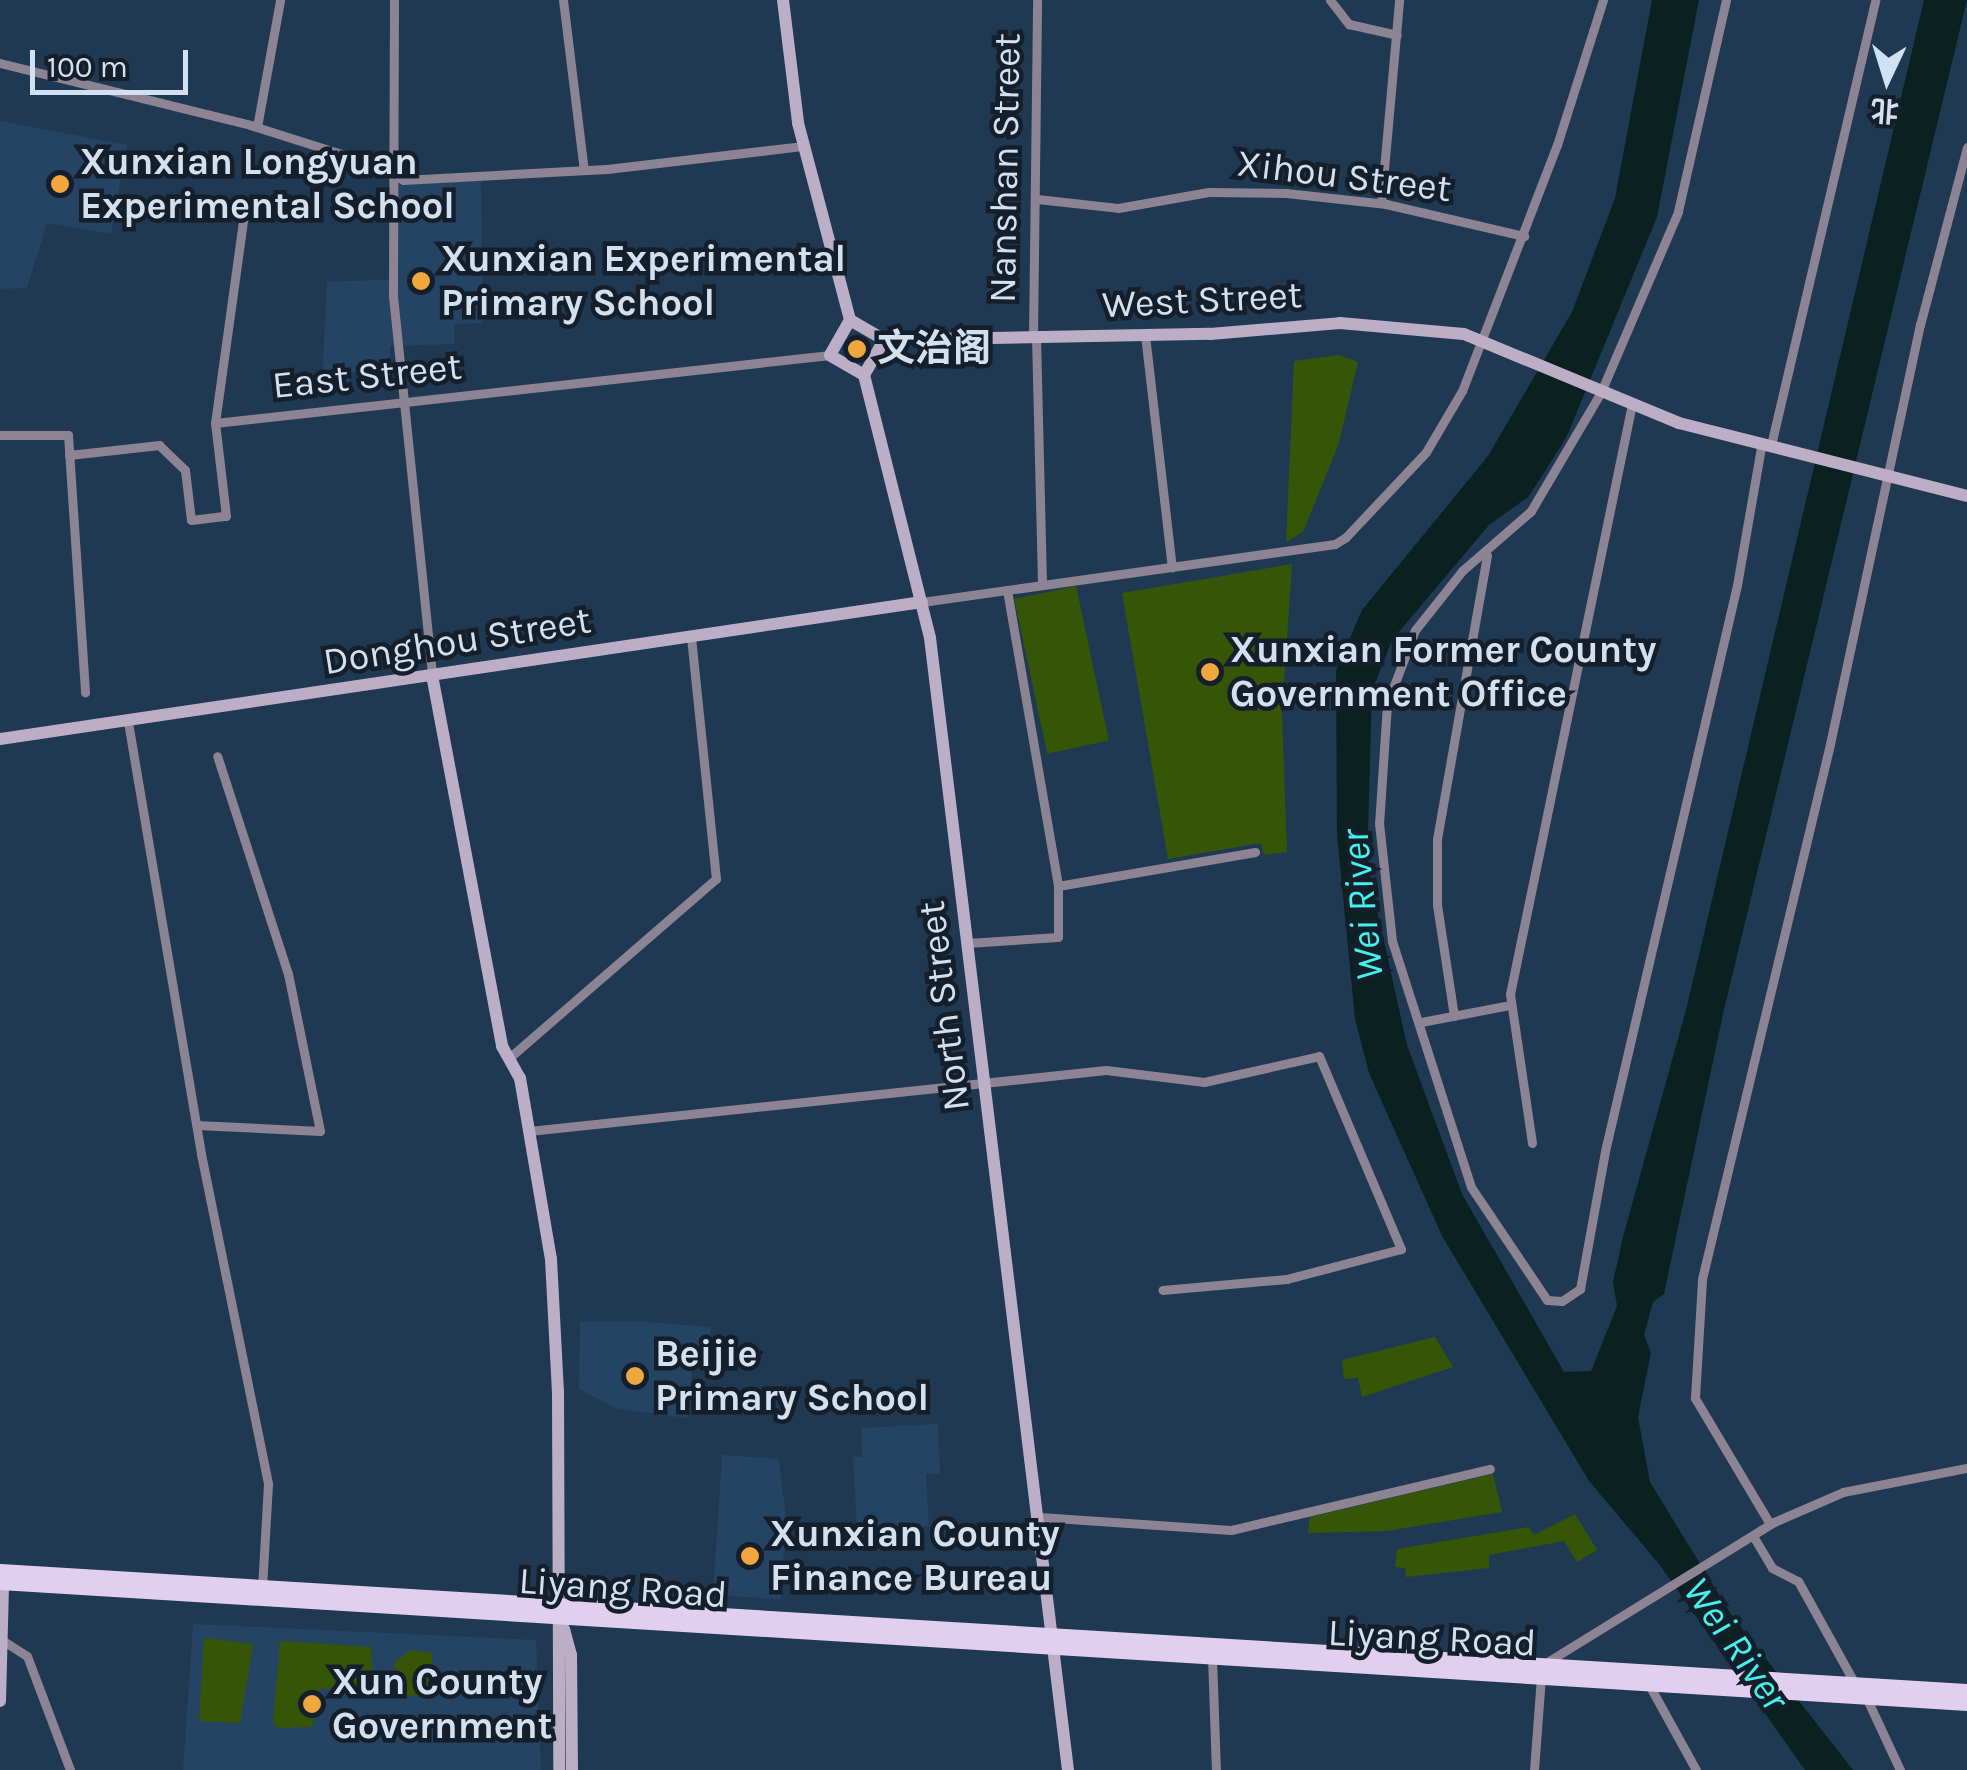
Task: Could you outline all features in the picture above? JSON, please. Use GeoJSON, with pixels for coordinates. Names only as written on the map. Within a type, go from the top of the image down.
{"type":"FeatureCollection","features":[{"type":"Feature","properties":{"kind":"main road","name":"Liyang Road"},"geometry":{"type":"LineString","coordinates":[[1,1579],[262,1587],[561,1611]]}},
{"type":"Feature","properties":{"kind":"main road","name":"Liyang Road"},"geometry":{"type":"LineString","coordinates":[[1,1579],[1855,1690]]}},
{"type":"Feature","properties":{"kind":"main road","name":"Liyang Road"},"geometry":{"type":"LineString","coordinates":[[1054,1641],[1212,1657],[1542,1671]]}},
{"type":"Feature","properties":{"kind":"main road"},"geometry":{"type":"LineString","coordinates":[[1855,1690],[1967,1692]]}},
{"type":"Feature","properties":{"kind":"main road"},"geometry":{"type":"LineString","coordinates":[[1855,1690],[1967,1703]]}},
{"type":"Feature","properties":{"kind":"street"},"geometry":{"type":"LineString","coordinates":[[257,127],[280,0]]}},
{"type":"Feature","properties":{"kind":"street"},"geometry":{"type":"LineString","coordinates":[[394,0],[389,174],[403,402],[432,675],[502,1046],[510,1058],[530,1131],[554,1288],[561,1611],[559,1770]]}},
{"type":"Feature","properties":{"kind":"street"},"geometry":{"type":"LineString","coordinates":[[563,0],[584,170]]}},
{"type":"Feature","properties":{"kind":"street"},"geometry":{"type":"LineString","coordinates":[[783,0],[804,146],[850,320],[884,340],[864,374],[830,354],[850,320]]}},
{"type":"Feature","properties":{"kind":"street","name":"Nanshan Street"},"geometry":{"type":"LineString","coordinates":[[1036,0],[1035,337],[1042,585]]}},
{"type":"Feature","properties":{"kind":"street"},"geometry":{"type":"LineString","coordinates":[[1330,0],[1349,24],[1397,35]]}},
{"type":"Feature","properties":{"kind":"street"},"geometry":{"type":"LineString","coordinates":[[1381,203],[1400,0]]}},
{"type":"Feature","properties":{"kind":"street"},"geometry":{"type":"LineString","coordinates":[[922,602],[1336,544],[1346,537],[1426,452],[1486,340],[1603,0]]}},
{"type":"Feature","properties":{"kind":"street"},"geometry":{"type":"LineString","coordinates":[[1726,0],[1678,212],[1598,391],[1557,475],[1487,554],[1462,571],[1415,630],[1387,704],[1379,823],[1392,941],[1475,1196],[1539,1294],[1562,1301],[1576,1294],[1766,446],[1875,0]]}},
{"type":"Feature","properties":{"kind":"street"},"geometry":{"type":"LineString","coordinates":[[0,63],[257,127],[416,180],[584,170],[804,146]]}},
{"type":"Feature","properties":{"kind":"street"},"geometry":{"type":"LineString","coordinates":[[1770,1524],[1695,1398],[1702,1279],[1880,476],[1967,147]]}},
{"type":"Feature","properties":{"kind":"street","name":"Xihou Street"},"geometry":{"type":"LineString","coordinates":[[1037,200],[1118,208],[1209,192],[1381,203],[1524,236]]}},
{"type":"Feature","properties":{"kind":"street"},"geometry":{"type":"LineString","coordinates":[[69,455],[159,445],[185,470],[190,520],[226,516],[215,423],[244,214]]}},
{"type":"Feature","properties":{"kind":"street","name":"West Street"},"geometry":{"type":"LineString","coordinates":[[884,340],[1145,335],[1340,323],[1486,340],[1632,404],[1785,454],[1967,496]]}},
{"type":"Feature","properties":{"kind":"street"},"geometry":{"type":"LineString","coordinates":[[1145,335],[1172,567]]}},
{"type":"Feature","properties":{"kind":"street","name":"East Street"},"geometry":{"type":"LineString","coordinates":[[215,423],[830,354]]}},
{"type":"Feature","properties":{"kind":"street","name":"North Street"},"geometry":{"type":"LineString","coordinates":[[864,374],[922,602],[1040,1517],[1068,1770]]}},
{"type":"Feature","properties":{"kind":"street"},"geometry":{"type":"LineString","coordinates":[[1532,1143],[1510,1005],[1632,404]]}},
{"type":"Feature","properties":{"kind":"street"},"geometry":{"type":"LineString","coordinates":[[0,435],[68,436],[85,692]]}},
{"type":"Feature","properties":{"kind":"street"},"geometry":{"type":"LineString","coordinates":[[1454,1016],[1436,905],[1437,839],[1487,554]]}},
{"type":"Feature","properties":{"kind":"street"},"geometry":{"type":"LineString","coordinates":[[967,942],[1058,937],[1058,886],[1008,590]]}},
{"type":"Feature","properties":{"kind":"street","name":"Donghou Street"},"geometry":{"type":"LineString","coordinates":[[0,740],[922,602]]}},
{"type":"Feature","properties":{"kind":"street"},"geometry":{"type":"LineString","coordinates":[[510,1058],[716,879],[691,636]]}},
{"type":"Feature","properties":{"kind":"street"},"geometry":{"type":"LineString","coordinates":[[128,722],[197,1126],[268,1484],[262,1587]]}},
{"type":"Feature","properties":{"kind":"street"},"geometry":{"type":"LineString","coordinates":[[197,1126],[320,1131],[288,974],[217,756]]}},
{"type":"Feature","properties":{"kind":"street"},"geometry":{"type":"LineString","coordinates":[[1058,886],[1255,852]]}},
{"type":"Feature","properties":{"kind":"street"},"geometry":{"type":"LineString","coordinates":[[1420,1022],[1510,1005]]}},
{"type":"Feature","properties":{"kind":"street"},"geometry":{"type":"LineString","coordinates":[[530,1131],[985,1079],[1106,1070],[1204,1082],[1319,1056],[1401,1249],[1287,1279],[1162,1290]]}},
{"type":"Feature","properties":{"kind":"street"},"geometry":{"type":"LineString","coordinates":[[1534,1770],[1542,1671],[1770,1524],[1843,1492],[1967,1468]]}},
{"type":"Feature","properties":{"kind":"street"},"geometry":{"type":"LineString","coordinates":[[1040,1517],[1231,1530],[1490,1469]]}},
{"type":"Feature","properties":{"kind":"street"},"geometry":{"type":"LineString","coordinates":[[1753,1536],[1772,1568],[1798,1581],[1900,1770]]}},
{"type":"Feature","properties":{"kind":"street"},"geometry":{"type":"LineString","coordinates":[[0,1701],[1,1579]]}},
{"type":"Feature","properties":{"kind":"street"},"geometry":{"type":"LineString","coordinates":[[561,1611],[571,1655],[572,1770]]}},
{"type":"Feature","properties":{"kind":"street"},"geometry":{"type":"LineString","coordinates":[[2,1640],[28,1656],[70,1770]]}},
{"type":"Feature","properties":{"kind":"street"},"geometry":{"type":"LineString","coordinates":[[1212,1657],[1216,1770]]}},
{"type":"Feature","properties":{"kind":"street"},"geometry":{"type":"LineString","coordinates":[[1657,1680],[1696,1770]]}},
{"type":"Feature","properties":{"kind":"shaded area","name":"Xunxian Longyuan Experimental School"},"geometry":{"type":"Polygon","coordinates":[[[0,121],[127,145],[111,234],[47,223],[27,288],[0,289],[0,121]]]}},
{"type":"Feature","properties":{"kind":"shaded area","name":"Xunxian Experimental Primary School"},"geometry":{"type":"Polygon","coordinates":[[[481,180],[483,323],[454,324],[455,344],[390,346],[390,366],[350,373],[350,381],[322,381],[327,282],[398,279],[392,185],[481,180]]]}},
{"type":"Feature","properties":{"kind":"shaded area","name":"Beijie Primary School"},"geometry":{"type":"Polygon","coordinates":[[[634,1321],[711,1327],[707,1363],[693,1363],[687,1418],[618,1409],[579,1389],[580,1322],[634,1321]]]}},
{"type":"Feature","properties":{"kind":"shaded area"},"geometry":{"type":"Polygon","coordinates":[[[938,1424],[940,1473],[926,1474],[929,1526],[857,1530],[853,1457],[862,1457],[861,1428],[938,1424]]]}},
{"type":"Feature","properties":{"kind":"shaded area","name":"Xunxian County Finance Bureau"},"geometry":{"type":"Polygon","coordinates":[[[722,1455],[779,1459],[786,1518],[781,1599],[713,1595],[722,1455]]]}},
{"type":"Feature","properties":{"kind":"shaded area","name":"Xun County Government"},"geometry":{"type":"Polygon","coordinates":[[[193,1624],[536,1640],[541,1770],[183,1770],[193,1624]]]}},
{"type":"Feature","properties":{"kind":"green space"},"geometry":{"type":"Polygon","coordinates":[[[1339,355],[1358,362],[1338,446],[1303,532],[1286,542],[1294,361],[1339,355]]]}},
{"type":"Feature","properties":{"kind":"green space","name":"Xunxian Former County Government Office"},"geometry":{"type":"Polygon","coordinates":[[[1292,564],[1282,713],[1287,852],[1264,855],[1261,843],[1168,859],[1122,593],[1292,564]]]}},
{"type":"Feature","properties":{"kind":"green space"},"geometry":{"type":"Polygon","coordinates":[[[1076,586],[1109,741],[1047,754],[1014,599],[1076,586]]]}},
{"type":"Feature","properties":{"kind":"green space"},"geometry":{"type":"Polygon","coordinates":[[[1435,1337],[1453,1367],[1362,1397],[1358,1378],[1344,1379],[1342,1360],[1435,1337]]]}},
{"type":"Feature","properties":{"kind":"green space"},"geometry":{"type":"Polygon","coordinates":[[[1493,1474],[1502,1512],[1387,1531],[1308,1533],[1310,1517],[1493,1474]]]}},
{"type":"Feature","properties":{"kind":"green space"},"geometry":{"type":"Polygon","coordinates":[[[1575,1514],[1597,1550],[1577,1562],[1564,1541],[1489,1555],[1489,1568],[1406,1577],[1405,1568],[1395,1567],[1397,1549],[1529,1527],[1534,1535],[1575,1514]]]}},
{"type":"Feature","properties":{"kind":"green space"},"geometry":{"type":"Polygon","coordinates":[[[204,1638],[253,1644],[240,1723],[199,1721],[204,1638]]]}},
{"type":"Feature","properties":{"kind":"green space"},"geometry":{"type":"Polygon","coordinates":[[[280,1641],[371,1647],[373,1688],[319,1689],[312,1727],[278,1728],[273,1722],[280,1641]]]}},
{"type":"Feature","properties":{"kind":"green space"},"geometry":{"type":"Polygon","coordinates":[[[411,1650],[432,1653],[431,1697],[393,1695],[395,1662],[411,1650]]]}},
{"type":"Feature","properties":{"kind":"water","name":"Wei River"},"geometry":{"type":"Polygon","coordinates":[[[1652,0],[1699,0],[1657,217],[1567,436],[1542,476],[1528,497],[1489,525],[1392,640],[1372,691],[1367,865],[1407,1045],[1462,1194],[1564,1372],[1591,1371],[1617,1306],[1613,1282],[1623,1237],[1686,1010],[1924,0],[1967,0],[1723,1014],[1664,1294],[1653,1302],[1644,1335],[1651,1353],[1638,1417],[1650,1482],[1730,1613],[1853,1770],[1805,1770],[1659,1564],[1589,1481],[1442,1236],[1369,1073],[1355,1019],[1337,834],[1336,670],[1362,610],[1488,456],[1572,312],[1615,198],[1652,0]]]}},
{"type":"Feature","properties":{"kind":"place","name":"Xunxian Longyuan Experimental School"},"geometry":{"type":"Point","coordinates":[60,184]}},
{"type":"Feature","properties":{"kind":"place","name":"Xunxian Experimental Primary School"},"geometry":{"type":"Point","coordinates":[421,281]}},
{"type":"Feature","properties":{"kind":"place","name":"文治阁"},"geometry":{"type":"Point","coordinates":[857,349]}},
{"type":"Feature","properties":{"kind":"place","name":"Xunxian Former County Government Office"},"geometry":{"type":"Point","coordinates":[1210,672]}},
{"type":"Feature","properties":{"kind":"place","name":"Beijie Primary School"},"geometry":{"type":"Point","coordinates":[635,1376]}},
{"type":"Feature","properties":{"kind":"place","name":"Xunxian County Finance Bureau"},"geometry":{"type":"Point","coordinates":[750,1556]}},
{"type":"Feature","properties":{"kind":"place","name":"Xun County Government"},"geometry":{"type":"Point","coordinates":[312,1704]}}]}
